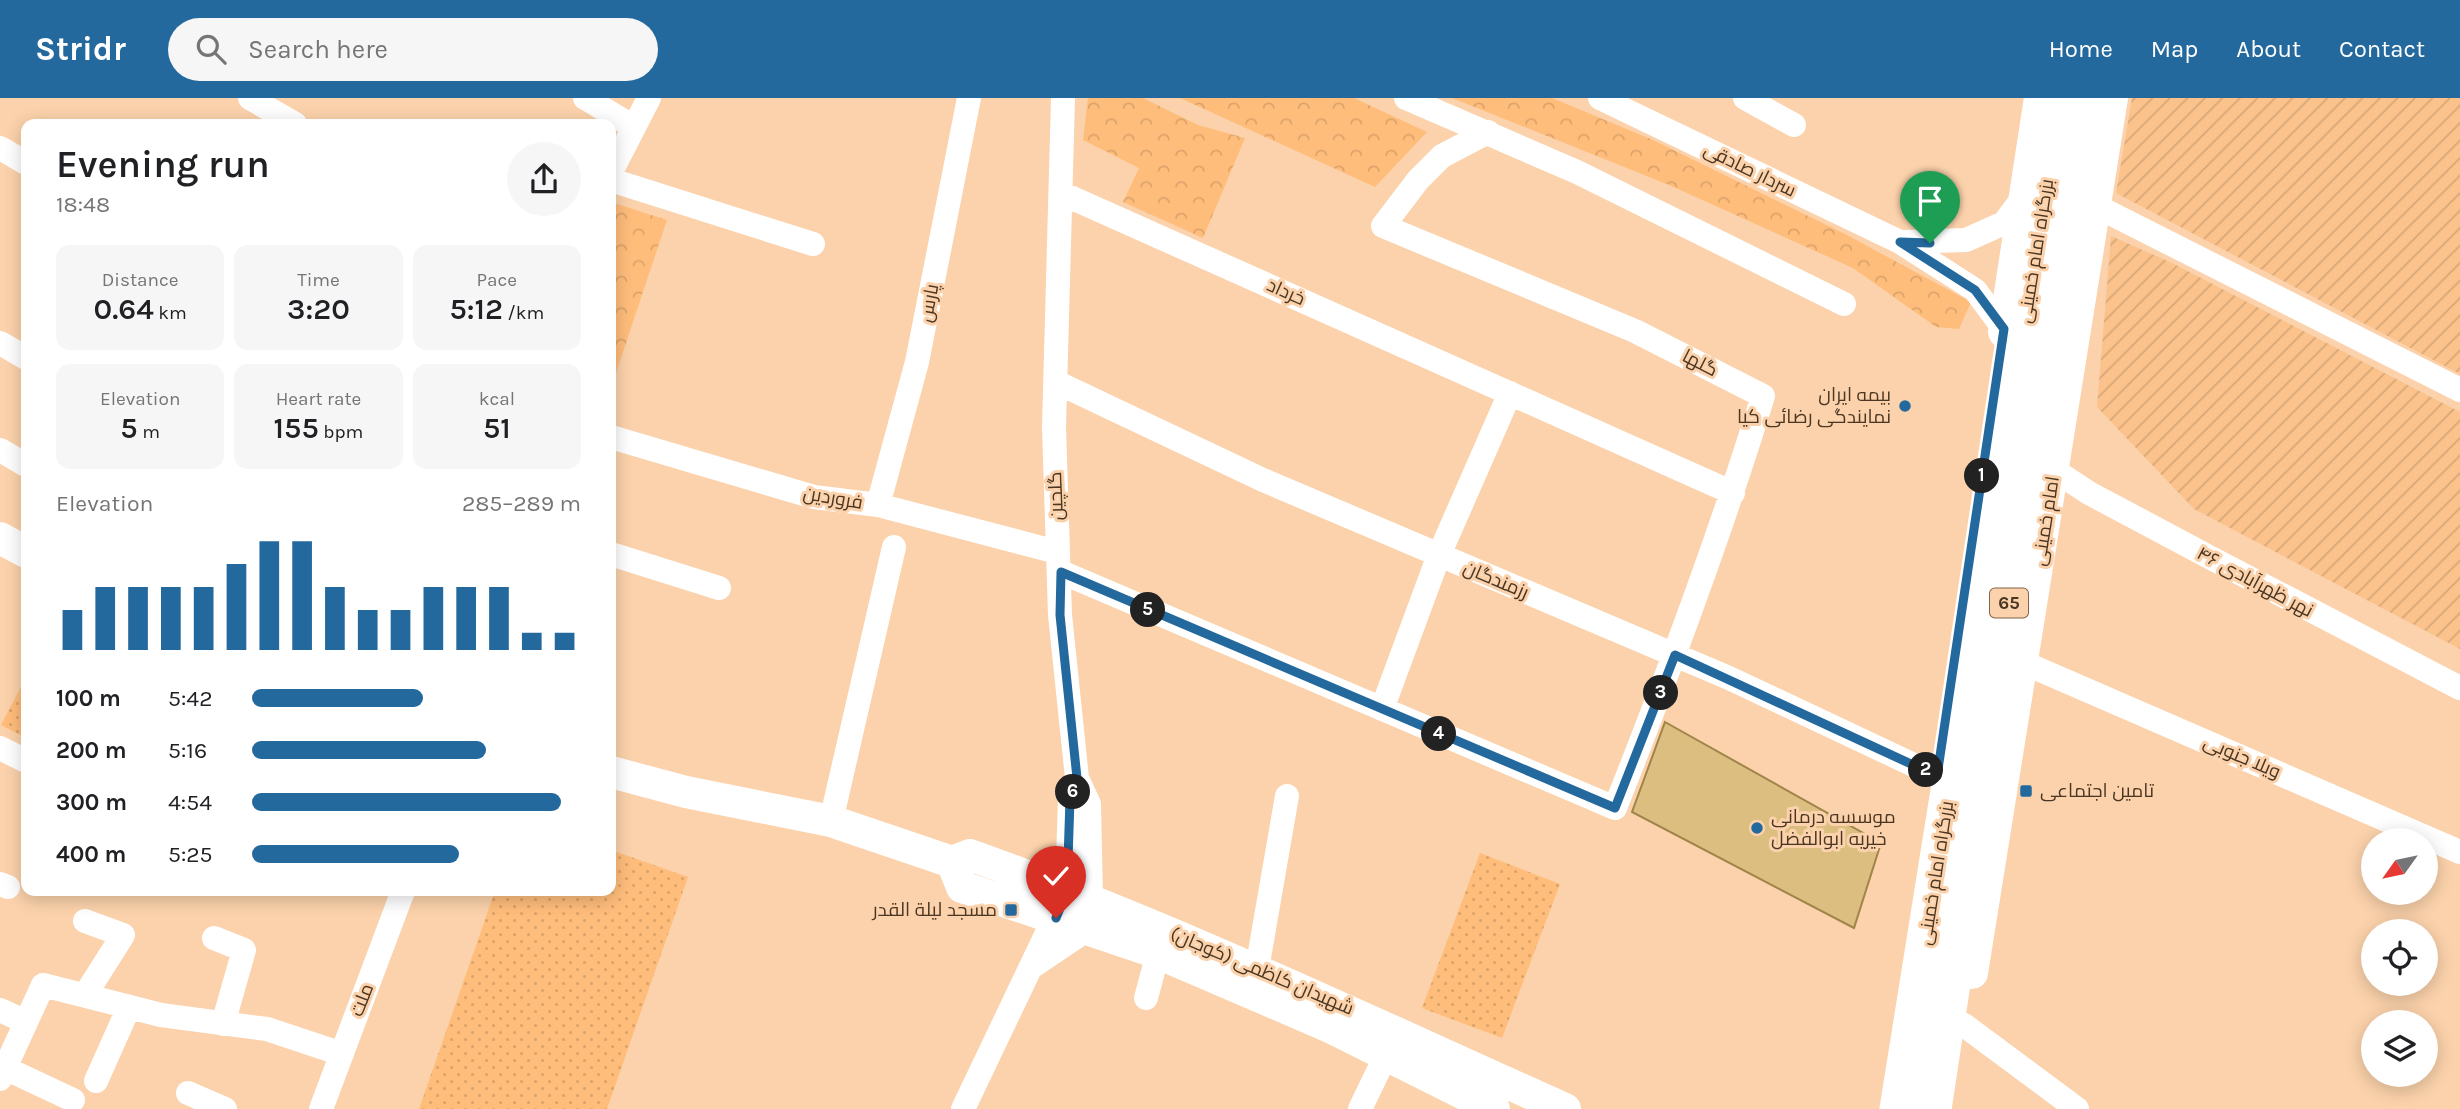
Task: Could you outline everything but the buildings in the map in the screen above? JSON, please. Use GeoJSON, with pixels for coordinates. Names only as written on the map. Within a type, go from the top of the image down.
{"type":"FeatureCollection","features":[{"type":"Feature","properties":{"kind":"highway","name":"بزرگراه امام خمینی"},"geometry":{"type":"LineString","coordinates":[[1898,1109],[2060,98]]}},
{"type":"Feature","properties":{"kind":"highway","name":"بزرگراه امام خمینی"},"geometry":{"type":"LineString","coordinates":[[1933,1109],[2024,508],[2092,98]]}},
{"type":"Feature","properties":{"kind":"main road"},"geometry":{"type":"LineString","coordinates":[[1881,1109],[1937,776],[2040,98]]}},
{"type":"Feature","properties":{"kind":"main road","name":"امام خمینی"},"geometry":{"type":"LineString","coordinates":[[1950,1109],[2112,98]]}},
{"type":"Feature","properties":{"kind":"main road"},"geometry":{"type":"LineString","coordinates":[[0,538],[21,549]]}},
{"type":"Feature","properties":{"kind":"main road","name":"شهیدان کاظمی (کوجان)"},"geometry":{"type":"LineString","coordinates":[[616,773],[686,792],[831,821],[952,862],[962,887],[1072,902],[1257,969],[1565,1109]]}},
{"type":"Feature","properties":{"kind":"main road","name":"شهیدان کاظمی (کوجان)"},"geometry":{"type":"LineString","coordinates":[[1072,902],[1088,929],[1158,953],[1331,1027],[1494,1109]]}},
{"type":"Feature","properties":{"kind":"street"},"geometry":{"type":"LineString","coordinates":[[250,98],[286,119]]}},
{"type":"Feature","properties":{"kind":"street"},"geometry":{"type":"LineString","coordinates":[[585,98],[634,127]]}},
{"type":"Feature","properties":{"kind":"street"},"geometry":{"type":"LineString","coordinates":[[616,162],[649,98]]}},
{"type":"Feature","properties":{"kind":"street","name":"پارس"},"geometry":{"type":"LineString","coordinates":[[878,505],[918,362],[969,98]]}},
{"type":"Feature","properties":{"kind":"street","name":"گلچین"},"geometry":{"type":"LineString","coordinates":[[1063,98],[1056,382],[1060,615],[1077,778],[1089,804],[1072,902]]}},
{"type":"Feature","properties":{"kind":"street"},"geometry":{"type":"LineString","coordinates":[[1406,98],[1577,172],[1844,304]]}},
{"type":"Feature","properties":{"kind":"street","name":"سردار صادقی"},"geometry":{"type":"LineString","coordinates":[[1600,98],[1900,242],[1975,290],[2004,329]]}},
{"type":"Feature","properties":{"kind":"street"},"geometry":{"type":"LineString","coordinates":[[1745,98],[1794,125]]}},
{"type":"Feature","properties":{"kind":"street","name":"گلها"},"geometry":{"type":"LineString","coordinates":[[1488,132],[1442,156],[1418,180],[1383,226],[1635,331],[1763,396],[1733,493],[1675,655],[1615,808]]}},
{"type":"Feature","properties":{"kind":"street"},"geometry":{"type":"LineString","coordinates":[[0,148],[21,160]]}},
{"type":"Feature","properties":{"kind":"street"},"geometry":{"type":"LineString","coordinates":[[616,182],[813,244]]}},
{"type":"Feature","properties":{"kind":"street","name":"خرداد"},"geometry":{"type":"LineString","coordinates":[[1061,193],[1733,493]]}},
{"type":"Feature","properties":{"kind":"street"},"geometry":{"type":"LineString","coordinates":[[1900,242],[1966,240],[2004,223],[2026,195]]}},
{"type":"Feature","properties":{"kind":"street"},"geometry":{"type":"LineString","coordinates":[[2096,206],[2460,390]]}},
{"type":"Feature","properties":{"kind":"street"},"geometry":{"type":"LineString","coordinates":[[0,343],[21,355]]}},
{"type":"Feature","properties":{"kind":"street","name":"رزمندگان"},"geometry":{"type":"LineString","coordinates":[[1056,382],[1263,480],[1675,655],[1937,776]]}},
{"type":"Feature","properties":{"kind":"street"},"geometry":{"type":"LineString","coordinates":[[1382,709],[1439,555],[1510,393]]}},
{"type":"Feature","properties":{"kind":"street","name":"فروردین"},"geometry":{"type":"LineString","coordinates":[[616,438],[814,497],[878,505],[1059,562],[1382,709],[1615,808]]}},
{"type":"Feature","properties":{"kind":"street"},"geometry":{"type":"LineString","coordinates":[[0,450],[21,462]]}},
{"type":"Feature","properties":{"kind":"street","name":"نهر ظهرآبادی ۴۶"},"geometry":{"type":"LineString","coordinates":[[2054,470],[2089,493],[2460,688]]}},
{"type":"Feature","properties":{"kind":"street"},"geometry":{"type":"LineString","coordinates":[[831,821],[894,547]]}},
{"type":"Feature","properties":{"kind":"street"},"geometry":{"type":"LineString","coordinates":[[616,556],[719,589]]}},
{"type":"Feature","properties":{"kind":"street","name":"ویلا جنوبی"},"geometry":{"type":"LineString","coordinates":[[2022,662],[2460,852]]}},
{"type":"Feature","properties":{"kind":"street"},"geometry":{"type":"LineString","coordinates":[[0,748],[21,758]]}},
{"type":"Feature","properties":{"kind":"street"},"geometry":{"type":"LineString","coordinates":[[1257,969],[1287,796]]}},
{"type":"Feature","properties":{"kind":"street","name":"ملت"},"geometry":{"type":"LineString","coordinates":[[321,1109],[401,896]]}},
{"type":"Feature","properties":{"kind":"street"},"geometry":{"type":"LineString","coordinates":[[964,1109],[1032,967],[1072,902]]}},
{"type":"Feature","properties":{"kind":"street"},"geometry":{"type":"LineString","coordinates":[[85,921],[123,935],[85,995]]}},
{"type":"Feature","properties":{"kind":"street"},"geometry":{"type":"LineString","coordinates":[[1032,967],[1088,929]]}},
{"type":"Feature","properties":{"kind":"street"},"geometry":{"type":"LineString","coordinates":[[214,938],[244,950],[223,1024]]}},
{"type":"Feature","properties":{"kind":"street"},"geometry":{"type":"LineString","coordinates":[[1146,998],[1158,953]]}},
{"type":"Feature","properties":{"kind":"street"},"geometry":{"type":"LineString","coordinates":[[73,1100],[2,1073],[43,985],[129,1007],[267,1029],[342,1054]]}},
{"type":"Feature","properties":{"kind":"street"},"geometry":{"type":"LineString","coordinates":[[96,1081],[129,1007]]}},
{"type":"Feature","properties":{"kind":"street"},"geometry":{"type":"LineString","coordinates":[[0,1010],[26,1022]]}},
{"type":"Feature","properties":{"kind":"street"},"geometry":{"type":"LineString","coordinates":[[1964,1026],[2077,1109]]}},
{"type":"Feature","properties":{"kind":"street"},"geometry":{"type":"LineString","coordinates":[[1360,1109],[1386,1055]]}},
{"type":"Feature","properties":{"kind":"street"},"geometry":{"type":"LineString","coordinates":[[188,1093],[225,1109]]}},
{"type":"Feature","properties":{"kind":"shaded area"},"geometry":{"type":"Polygon","coordinates":[[[2132,98],[2460,98],[2460,374],[2116,193],[2132,98]]]}},
{"type":"Feature","properties":{"kind":"shaded area"},"geometry":{"type":"Polygon","coordinates":[[[2111,236],[2172,263],[2460,412],[2460,649],[2194,509],[2097,407],[2111,236]]]}},
{"type":"Feature","properties":{"kind":"green space"},"geometry":{"type":"Polygon","coordinates":[[[1088,98],[1143,98],[1198,125],[1245,138],[1203,238],[1123,202],[1139,168],[1083,140],[1088,98]]]}},
{"type":"Feature","properties":{"kind":"green space"},"geometry":{"type":"Polygon","coordinates":[[[1180,98],[1354,98],[1427,132],[1375,187],[1180,98]]]}},
{"type":"Feature","properties":{"kind":"green space"},"geometry":{"type":"Polygon","coordinates":[[[1452,98],[1552,98],[1653,140],[1845,234],[1971,302],[1959,329],[1936,327],[1853,268],[1669,185],[1452,98]]]}},
{"type":"Feature","properties":{"kind":"green space"},"geometry":{"type":"Polygon","coordinates":[[[616,204],[667,220],[616,373],[616,204]]]}},
{"type":"Feature","properties":{"kind":"green space"},"geometry":{"type":"Polygon","coordinates":[[[21,687],[21,735],[1,725],[21,687]]]}},
{"type":"Feature","properties":{"kind":"green space"},"geometry":{"type":"Polygon","coordinates":[[[616,852],[688,877],[607,1109],[419,1109],[493,896],[616,896],[616,852]]]}},
{"type":"Feature","properties":{"kind":"green space"},"geometry":{"type":"Polygon","coordinates":[[[1480,853],[1560,884],[1502,1038],[1422,1008],[1480,853]]]}},
{"type":"Feature","properties":{"kind":"place","name":"بیمه ایران نمایندگی رضائی کيا"},"geometry":{"type":"Point","coordinates":[1905,406]}},
{"type":"Feature","properties":{"kind":"place","name":"تامین اجتماعی"},"geometry":{"type":"Point","coordinates":[2026,791]}},
{"type":"Feature","properties":{"kind":"place","name":"موسسه درمانی خیریه ابوالفضل"},"geometry":{"type":"Point","coordinates":[1757,828]}},
{"type":"Feature","properties":{"kind":"place","name":"مسجد لیلة القدر"},"geometry":{"type":"Point","coordinates":[1011,910]}},
{"type":"Feature","properties":{"kind":"route"},"geometry":{"type":"LineString","coordinates":[[1056,918],[1067,891],[1070,799],[1077,778],[1060,615],[1061,572],[1615,808],[1675,655],[1937,776],[2004,329],[1975,290],[1934,261],[1900,242],[1930,243]]}}]}
